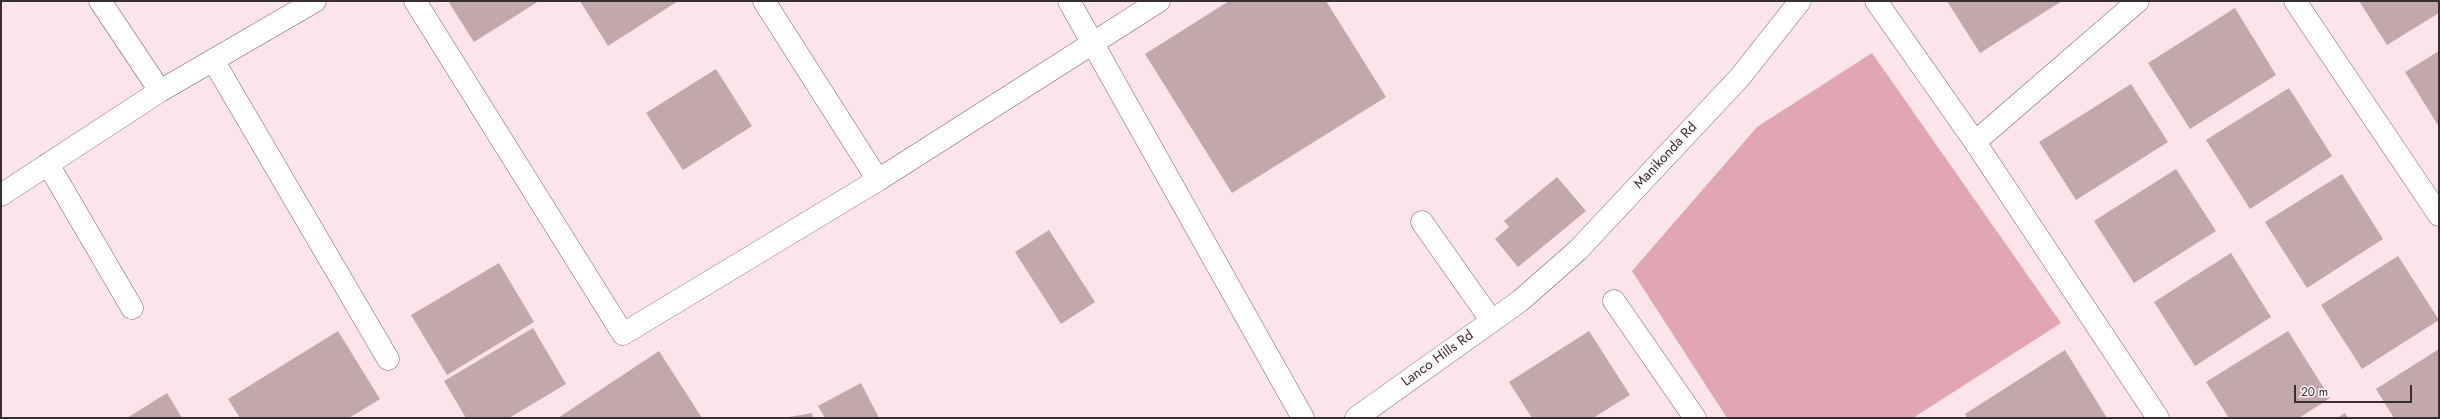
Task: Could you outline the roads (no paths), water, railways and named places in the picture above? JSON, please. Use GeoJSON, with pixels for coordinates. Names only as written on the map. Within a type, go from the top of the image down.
{"type":"FeatureCollection","features":[{"type":"Feature","properties":{"kind":"street"},"geometry":{"type":"LineString","coordinates":[[100,1],[160,91]]}},
{"type":"Feature","properties":{"kind":"street"},"geometry":{"type":"LineString","coordinates":[[1,195],[160,91],[315,1]]}},
{"type":"Feature","properties":{"kind":"street"},"geometry":{"type":"LineString","coordinates":[[415,1],[624,334],[878,180],[1159,1]]}},
{"type":"Feature","properties":{"kind":"street"},"geometry":{"type":"LineString","coordinates":[[764,1],[878,180]]}},
{"type":"Feature","properties":{"kind":"street"},"geometry":{"type":"LineString","coordinates":[[1069,1],[1303,418]]}},
{"type":"Feature","properties":{"kind":"street","name":"Manikonda Rd"},"geometry":{"type":"LineString","coordinates":[[1520,301],[1578,250],[1741,76],[1800,1]]}},
{"type":"Feature","properties":{"kind":"street"},"geometry":{"type":"LineString","coordinates":[[1876,1],[1975,142],[2158,418]]}},
{"type":"Feature","properties":{"kind":"street"},"geometry":{"type":"LineString","coordinates":[[1975,142],[2138,1]]}},
{"type":"Feature","properties":{"kind":"street"},"geometry":{"type":"LineString","coordinates":[[2295,1],[2439,215]]}},
{"type":"Feature","properties":{"kind":"street"},"geometry":{"type":"LineString","coordinates":[[213,60],[388,359]]}},
{"type":"Feature","properties":{"kind":"street"},"geometry":{"type":"LineString","coordinates":[[48,164],[132,308]]}},
{"type":"Feature","properties":{"kind":"street"},"geometry":{"type":"LineString","coordinates":[[1422,222],[1492,320]]}},
{"type":"Feature","properties":{"kind":"street","name":"Lanco Hills Rd"},"geometry":{"type":"LineString","coordinates":[[1356,418],[1520,301]]}},
{"type":"Feature","properties":{"kind":"street"},"geometry":{"type":"LineString","coordinates":[[1614,301],[1695,418]]}}]}
